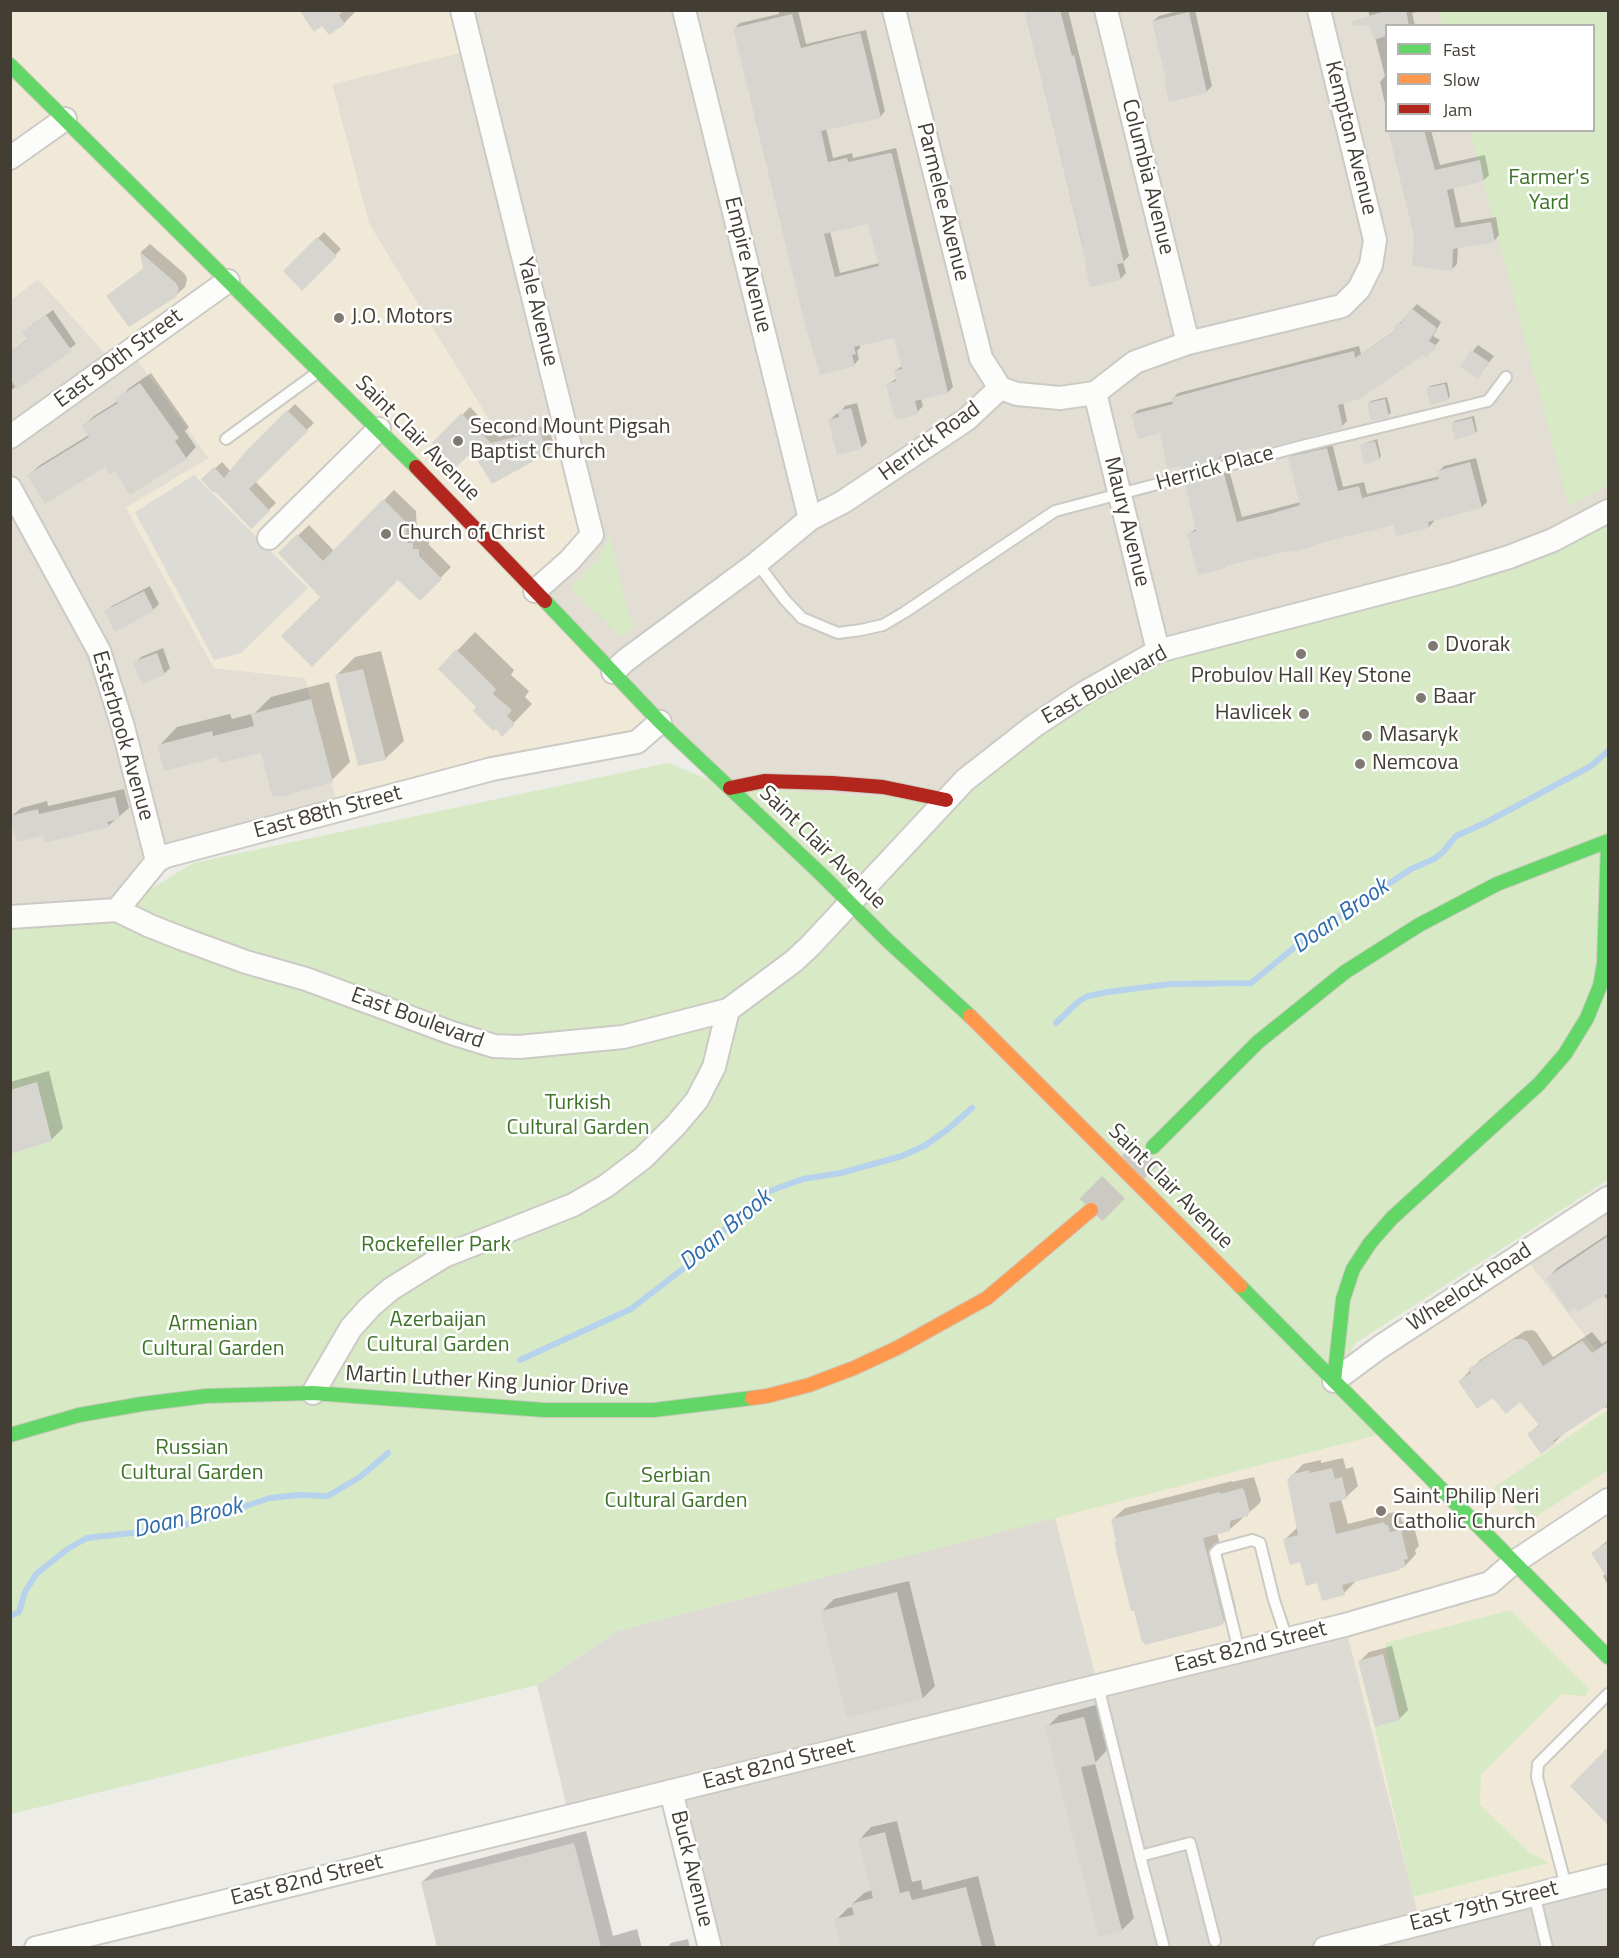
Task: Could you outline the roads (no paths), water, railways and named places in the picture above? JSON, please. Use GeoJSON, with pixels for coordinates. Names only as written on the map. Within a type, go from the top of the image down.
{"type":"FeatureCollection","features":[{"type":"Feature","properties":{"kind":"main road","name":"Saint Clair Avenue"},"geometry":{"type":"LineString","coordinates":[[10,65],[439,489],[660,722],[990,1034],[1608,1657]]}},
{"type":"Feature","properties":{"kind":"main road"},"geometry":{"type":"LineString","coordinates":[[730,788],[764,781],[832,783],[883,787],[946,801]]}},
{"type":"Feature","properties":{"kind":"main road"},"geometry":{"type":"LineString","coordinates":[[1153,1147],[1258,1042],[1345,972],[1460,902],[1497,884],[1608,841],[1604,964],[1600,986],[1587,1018],[1565,1054],[1539,1084],[1392,1218],[1370,1243],[1353,1269],[1342,1299],[1334,1381]]}},
{"type":"Feature","properties":{"kind":"main road","name":"Martin Luther King Junior Drive"},"geometry":{"type":"LineString","coordinates":[[10,1435],[79,1415],[206,1396],[313,1394],[566,1410],[654,1410],[767,1396],[809,1385],[862,1364],[897,1348],[987,1298],[1091,1210]]}},
{"type":"Feature","properties":{"kind":"street","name":"Yale Avenue"},"geometry":{"type":"LineString","coordinates":[[462,10],[592,535],[569,561],[535,591]]}},
{"type":"Feature","properties":{"kind":"street","name":"Empire Avenue"},"geometry":{"type":"LineString","coordinates":[[684,10],[810,519]]}},
{"type":"Feature","properties":{"kind":"street","name":"Parmelee Avenue"},"geometry":{"type":"LineString","coordinates":[[894,10],[981,358],[1000,388]]}},
{"type":"Feature","properties":{"kind":"street","name":"Columbia Avenue"},"geometry":{"type":"LineString","coordinates":[[1106,10],[1188,343]]}},
{"type":"Feature","properties":{"kind":"street","name":"Kempton Avenue"},"geometry":{"type":"LineString","coordinates":[[1318,10],[1375,240],[1371,265]]}},
{"type":"Feature","properties":{"kind":"street"},"geometry":{"type":"LineString","coordinates":[[10,158],[65,119]]}},
{"type":"Feature","properties":{"kind":"street","name":"Herrick Road"},"geometry":{"type":"LineString","coordinates":[[613,672],[757,563],[810,519],[843,502],[968,419],[1000,388],[1017,394],[1060,398],[1095,393],[1135,362],[1188,343],[1342,306],[1359,289],[1371,265]]}},
{"type":"Feature","properties":{"kind":"street","name":"East 90th Street"},"geometry":{"type":"LineString","coordinates":[[10,437],[228,281]]}},
{"type":"Feature","properties":{"kind":"street","name":"Maury Avenue"},"geometry":{"type":"LineString","coordinates":[[1095,393],[1158,651]]}},
{"type":"Feature","properties":{"kind":"street"},"geometry":{"type":"LineString","coordinates":[[269,538],[379,429]]}},
{"type":"Feature","properties":{"kind":"street","name":"Esterbrook Avenue"},"geometry":{"type":"LineString","coordinates":[[10,488],[99,651],[123,727],[157,861]]}},
{"type":"Feature","properties":{"kind":"street","name":"East Boulevard"},"geometry":{"type":"LineString","coordinates":[[117,910],[150,926],[246,962],[306,979],[452,1033],[494,1046],[519,1047],[623,1037],[728,1010],[794,961],[828,929],[965,780],[1034,726],[1084,693],[1158,651],[1450,575],[1509,557],[1553,540],[1608,511]]}},
{"type":"Feature","properties":{"kind":"street","name":"East 88th Street"},"geometry":{"type":"LineString","coordinates":[[157,861],[166,856],[492,769],[637,742],[660,722]]}},
{"type":"Feature","properties":{"kind":"street"},"geometry":{"type":"LineString","coordinates":[[10,917],[117,910],[157,861]]}},
{"type":"Feature","properties":{"kind":"street"},"geometry":{"type":"LineString","coordinates":[[313,1394],[351,1328],[391,1289],[444,1256],[573,1205],[606,1186],[643,1158],[676,1125],[704,1089],[714,1067],[728,1010]]}},
{"type":"Feature","properties":{"kind":"street","name":"Wheelock Road"},"geometry":{"type":"LineString","coordinates":[[1334,1381],[1380,1347],[1608,1198]]}},
{"type":"Feature","properties":{"kind":"street","name":"East 82nd Street"},"geometry":{"type":"LineString","coordinates":[[36,1947],[1346,1625],[1490,1582],[1514,1563],[1608,1500]]}},
{"type":"Feature","properties":{"kind":"street","name":"Buck Avenue"},"geometry":{"type":"LineString","coordinates":[[671,1791],[710,1947]]}},
{"type":"Feature","properties":{"kind":"street","name":"East 79th Street"},"geometry":{"type":"LineString","coordinates":[[1325,1947],[1376,1941],[1534,1894],[1608,1876]]}},
{"type":"Feature","properties":{"kind":"lane"},"geometry":{"type":"LineString","coordinates":[[226,439],[319,371]]}},
{"type":"Feature","properties":{"kind":"lane","name":"Herrick Place"},"geometry":{"type":"LineString","coordinates":[[757,563],[802,618],[838,633],[883,625],[1055,511],[1302,446],[1488,401],[1506,377]]}},
{"type":"Feature","properties":{"kind":"lane"},"geometry":{"type":"LineString","coordinates":[[1239,1651],[1215,1553],[1219,1549],[1252,1540],[1260,1543],[1287,1640]]}},
{"type":"Feature","properties":{"kind":"lane"},"geometry":{"type":"LineString","coordinates":[[1098,1686],[1164,1947]]}},
{"type":"Feature","properties":{"kind":"lane"},"geometry":{"type":"LineString","coordinates":[[1566,1886],[1537,1777],[1538,1764],[1608,1694]]}},
{"type":"Feature","properties":{"kind":"lane"},"geometry":{"type":"LineString","coordinates":[[1140,1857],[1190,1843],[1215,1941]]}},
{"type":"Feature","properties":{"kind":"lane"},"geometry":{"type":"LineString","coordinates":[[1534,1894],[1547,1947]]}},
{"type":"Feature","properties":{"kind":"waterway","name":"Doan Brook"},"geometry":{"type":"LineString","coordinates":[[1056,1023],[1079,1001],[1088,996],[1170,984],[1251,983],[1301,942],[1411,869],[1434,859],[1456,836],[1485,823],[1591,766],[1608,751]]}},
{"type":"Feature","properties":{"kind":"waterway","name":"Doan Brook"},"geometry":{"type":"LineString","coordinates":[[520,1360],[631,1309],[693,1261],[752,1203],[767,1192],[803,1179],[841,1173],[902,1156],[926,1145],[972,1108]]}},
{"type":"Feature","properties":{"kind":"waterway","name":"Doan Brook"},"geometry":{"type":"LineString","coordinates":[[10,1616],[19,1612],[25,1592],[36,1574],[69,1548],[87,1538],[166,1529],[198,1522],[270,1498],[299,1495],[328,1496],[360,1477],[388,1453]]}},
{"type":"Feature","properties":{"kind":"tunnel"},"geometry":{"type":"LineString","coordinates":[[1091,1210],[1153,1147]]}},
{"type":"Feature","properties":{"kind":"place","name":"J.O. Motors"},"geometry":{"type":"Point","coordinates":[339,318]}},
{"type":"Feature","properties":{"kind":"place","name":"Second Mount Pigsah Baptist Church"},"geometry":{"type":"Point","coordinates":[458,441]}},
{"type":"Feature","properties":{"kind":"place","name":"Church of Christ"},"geometry":{"type":"Point","coordinates":[386,534]}},
{"type":"Feature","properties":{"kind":"place","name":"Dvorak"},"geometry":{"type":"Point","coordinates":[1433,646]}},
{"type":"Feature","properties":{"kind":"place","name":"Probulov Hall Key Stone"},"geometry":{"type":"Point","coordinates":[1301,654]}},
{"type":"Feature","properties":{"kind":"place","name":"Baar"},"geometry":{"type":"Point","coordinates":[1421,698]}},
{"type":"Feature","properties":{"kind":"place","name":"Havlicek"},"geometry":{"type":"Point","coordinates":[1304,714]}},
{"type":"Feature","properties":{"kind":"place","name":"Masaryk"},"geometry":{"type":"Point","coordinates":[1367,736]}},
{"type":"Feature","properties":{"kind":"place","name":"Nemcova"},"geometry":{"type":"Point","coordinates":[1360,764]}},
{"type":"Feature","properties":{"kind":"place","name":"Saint Philip Neri Catholic Church"},"geometry":{"type":"Point","coordinates":[1381,1511]}},
{"type":"Feature","properties":{"kind":"park label","name":"Farmer's Yard"},"geometry":{"type":"Point","coordinates":[1549,192]}},
{"type":"Feature","properties":{"kind":"park label","name":"Turkish Cultural Garden"},"geometry":{"type":"Point","coordinates":[578,1116]}},
{"type":"Feature","properties":{"kind":"park label","name":"Rockefeller Park"},"geometry":{"type":"Point","coordinates":[436,1246]}},
{"type":"Feature","properties":{"kind":"park label","name":"Azerbaijan Cultural Garden"},"geometry":{"type":"Point","coordinates":[438,1334]}},
{"type":"Feature","properties":{"kind":"park label","name":"Armenian Cultural Garden"},"geometry":{"type":"Point","coordinates":[213,1338]}},
{"type":"Feature","properties":{"kind":"park label","name":"Russian Cultural Garden"},"geometry":{"type":"Point","coordinates":[192,1462]}},
{"type":"Feature","properties":{"kind":"park label","name":"Serbian Cultural Garden"},"geometry":{"type":"Point","coordinates":[676,1490]}}]}
